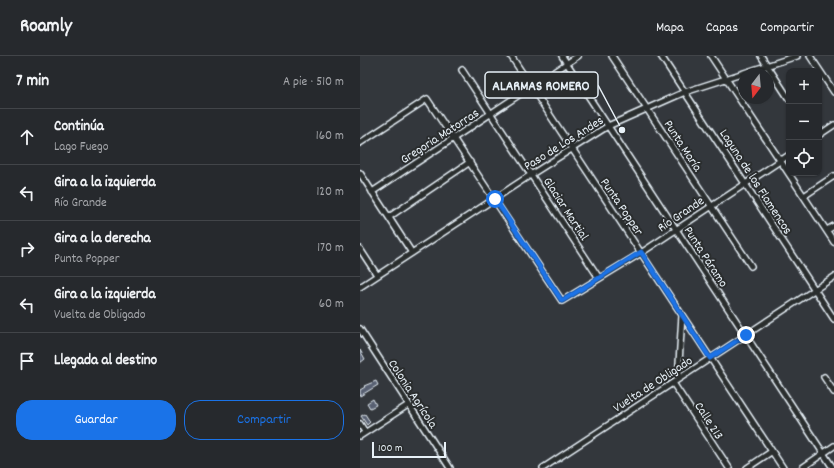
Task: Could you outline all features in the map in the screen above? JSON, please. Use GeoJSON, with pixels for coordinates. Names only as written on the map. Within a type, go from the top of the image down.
{"type":"FeatureCollection","features":[{"type":"Feature","properties":{"kind":"street","name":"Punta Popper"},"geometry":{"type":"LineString","coordinates":[[511,56],[783,468]]}},
{"type":"Feature","properties":{"kind":"street","name":"Punta Páramo"},"geometry":{"type":"LineString","coordinates":[[562,56],[833,468]]}},
{"type":"Feature","properties":{"kind":"street","name":"Gregoria Matorras"},"geometry":{"type":"LineString","coordinates":[[372,192],[578,56]]}},
{"type":"Feature","properties":{"kind":"street","name":"Punta María"},"geometry":{"type":"LineString","coordinates":[[612,56],[751,266]]}},
{"type":"Feature","properties":{"kind":"street","name":"Laguna de los Flamencos"},"geometry":{"type":"LineString","coordinates":[[661,56],[834,319]]}},
{"type":"Feature","properties":{"kind":"street"},"geometry":{"type":"LineString","coordinates":[[711,56],[834,242]]}},
{"type":"Feature","properties":{"kind":"street"},"geometry":{"type":"LineString","coordinates":[[761,56],[786,94]]}},
{"type":"Feature","properties":{"kind":"street","name":"Paso de Los Andes"},"geometry":{"type":"LineString","coordinates":[[360,287],[608,126],[685,92],[797,56]]}},
{"type":"Feature","properties":{"kind":"street"},"geometry":{"type":"LineString","coordinates":[[810,56],[834,92]]}},
{"type":"Feature","properties":{"kind":"street","name":"Glaciar Martial"},"geometry":{"type":"LineString","coordinates":[[462,70],[492,113],[599,278]]}},
{"type":"Feature","properties":{"kind":"street"},"geometry":{"type":"LineString","coordinates":[[360,144],[428,98],[495,199]]}},
{"type":"Feature","properties":{"kind":"street"},"geometry":{"type":"LineString","coordinates":[[822,133],[834,125]]}},
{"type":"Feature","properties":{"kind":"street","name":"Río Grande"},"geometry":{"type":"LineString","coordinates":[[495,199],[562,301],[641,252],[786,157]]}},
{"type":"Feature","properties":{"kind":"street"},"geometry":{"type":"LineString","coordinates":[[388,217],[470,162]]}},
{"type":"Feature","properties":{"kind":"street"},"geometry":{"type":"LineString","coordinates":[[360,173],[412,252]]}},
{"type":"Feature","properties":{"kind":"street"},"geometry":{"type":"LineString","coordinates":[[804,196],[834,176]]}},
{"type":"Feature","properties":{"kind":"street"},"geometry":{"type":"LineString","coordinates":[[827,230],[834,226]]}},
{"type":"Feature","properties":{"kind":"street"},"geometry":{"type":"LineString","coordinates":[[360,249],[377,275]]}},
{"type":"Feature","properties":{"kind":"street","name":"Vuelta de Obligado"},"geometry":{"type":"LineString","coordinates":[[543,468],[834,277]]}},
{"type":"Feature","properties":{"kind":"street"},"geometry":{"type":"LineString","coordinates":[[678,379],[682,315]]}},
{"type":"Feature","properties":{"kind":"street","name":"Colonia Agrícola"},"geometry":{"type":"LineString","coordinates":[[360,329],[450,468]]}},
{"type":"Feature","properties":{"kind":"street"},"geometry":{"type":"LineString","coordinates":[[824,377],[834,392]]}},
{"type":"Feature","properties":{"kind":"street","name":"Calle 213"},"geometry":{"type":"LineString","coordinates":[[673,383],[729,468]]}},
{"type":"Feature","properties":{"kind":"street"},"geometry":{"type":"LineString","coordinates":[[360,436],[408,405]]}},
{"type":"Feature","properties":{"kind":"street"},"geometry":{"type":"LineString","coordinates":[[360,424],[366,432]]}},
{"type":"Feature","properties":{"kind":"street"},"geometry":{"type":"LineString","coordinates":[[802,468],[834,446]]}},
{"type":"Feature","properties":{"kind":"street"},"geometry":{"type":"LineString","coordinates":[[747,468],[771,452]]}},
{"type":"Feature","properties":{"kind":"building"},"geometry":{"type":"Polygon","coordinates":[[[360,350],[365,359],[360,363],[360,350]]]}},
{"type":"Feature","properties":{"kind":"building"},"geometry":{"type":"Polygon","coordinates":[[[376,381],[378,385],[360,396],[360,390],[365,387],[364,386],[376,381]]]}},
{"type":"Feature","properties":{"kind":"building"},"geometry":{"type":"Polygon","coordinates":[[[373,399],[376,405],[370,408],[367,403],[373,399]]]}},
{"type":"Feature","properties":{"kind":"building"},"geometry":{"type":"Polygon","coordinates":[[[365,414],[370,422],[367,425],[361,416],[365,414]]]}},
{"type":"Feature","properties":{"kind":"place","name":"ALARMAS ROMERO"},"geometry":{"type":"Point","coordinates":[622,130]}},
{"type":"Feature","properties":{"kind":"route"},"geometry":{"type":"LineString","coordinates":[[495,199],[562,301],[641,252],[710,358],[746,335]]}}]}
